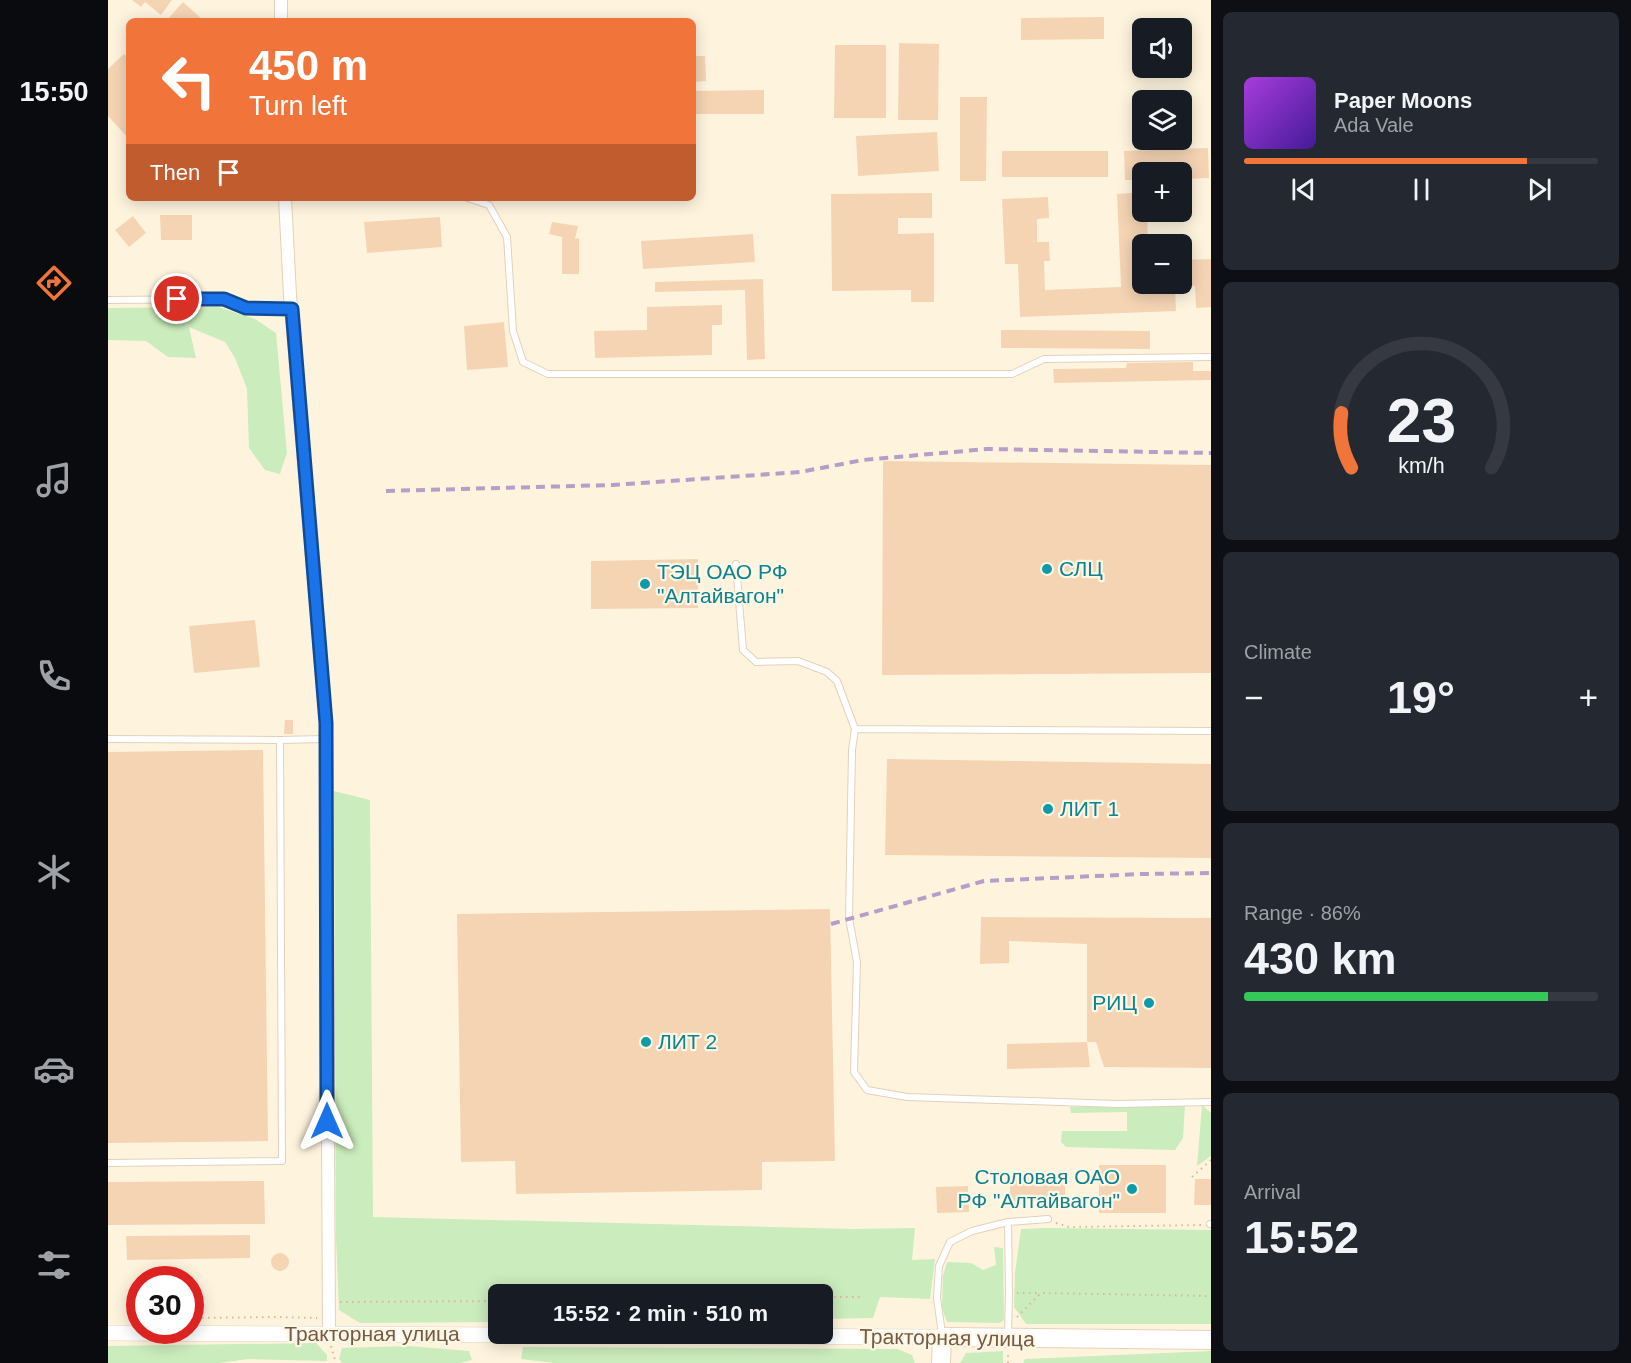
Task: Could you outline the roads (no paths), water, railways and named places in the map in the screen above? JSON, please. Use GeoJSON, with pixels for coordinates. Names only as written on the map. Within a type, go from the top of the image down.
{"type":"FeatureCollection","features":[{"type":"Feature","properties":{"kind":"main road","name":"Тракторная улица"},"geometry":{"type":"LineString","coordinates":[[942,1337],[1008,1332],[1211,1340]]}},
{"type":"Feature","properties":{"kind":"main road"},"geometry":{"type":"LineString","coordinates":[[941,1363],[942,1337]]}},
{"type":"Feature","properties":{"kind":"street"},"geometry":{"type":"LineString","coordinates":[[281,0],[281,18]]}},
{"type":"Feature","properties":{"kind":"street"},"geometry":{"type":"LineString","coordinates":[[285,201],[326,739],[329,1326]]}},
{"type":"Feature","properties":{"kind":"street","name":"Тракторная улица"},"geometry":{"type":"LineString","coordinates":[[108,1333],[329,1326],[942,1337]]}},
{"type":"Feature","properties":{"kind":"lane"},"geometry":{"type":"LineString","coordinates":[[477,201],[489,205],[507,237],[513,331],[523,362],[548,374],[1012,374],[1044,359],[1211,357]]}},
{"type":"Feature","properties":{"kind":"lane"},"geometry":{"type":"LineString","coordinates":[[108,300],[224,299],[246,308],[292,309]]}},
{"type":"Feature","properties":{"kind":"lane"},"geometry":{"type":"LineString","coordinates":[[736,564],[743,650],[756,662],[798,661],[826,672],[837,681],[855,729],[852,750],[849,918],[857,962],[854,1072],[867,1090],[907,1097],[931,1098],[1118,1104],[1211,1102]]}},
{"type":"Feature","properties":{"kind":"lane"},"geometry":{"type":"LineString","coordinates":[[855,729],[1211,731]]}},
{"type":"Feature","properties":{"kind":"lane"},"geometry":{"type":"LineString","coordinates":[[108,739],[326,739]]}},
{"type":"Feature","properties":{"kind":"lane"},"geometry":{"type":"LineString","coordinates":[[108,1163],[282,1161],[280,740]]}},
{"type":"Feature","properties":{"kind":"lane"},"geometry":{"type":"LineString","coordinates":[[942,1337],[936,1298],[939,1266],[950,1242],[972,1231],[1008,1222],[1048,1219]]}},
{"type":"Feature","properties":{"kind":"lane"},"geometry":{"type":"LineString","coordinates":[[1008,1222],[1008,1332]]}},
{"type":"Feature","properties":{"kind":"railway"},"geometry":{"type":"LineString","coordinates":[[386,491],[612,485],[800,472],[863,460],[987,449],[1211,453]]}},
{"type":"Feature","properties":{"kind":"railway"},"geometry":{"type":"LineString","coordinates":[[831,924],[984,881],[1211,873]]}},
{"type":"Feature","properties":{"kind":"place","name":"СЛЦ"},"geometry":{"type":"Point","coordinates":[1047,569]}},
{"type":"Feature","properties":{"kind":"place","name":"ТЭЦ ОАО РФ \"Алтайвагон\""},"geometry":{"type":"Point","coordinates":[645,584]}},
{"type":"Feature","properties":{"kind":"place","name":"ЛИТ 1"},"geometry":{"type":"Point","coordinates":[1048,809]}},
{"type":"Feature","properties":{"kind":"place","name":"РИЦ"},"geometry":{"type":"Point","coordinates":[1149,1003]}},
{"type":"Feature","properties":{"kind":"place","name":"ЛИТ 2"},"geometry":{"type":"Point","coordinates":[646,1042]}},
{"type":"Feature","properties":{"kind":"place","name":"Столовая ОАО РФ \"Алтайвагон\""},"geometry":{"type":"Point","coordinates":[1132,1189]}}]}
